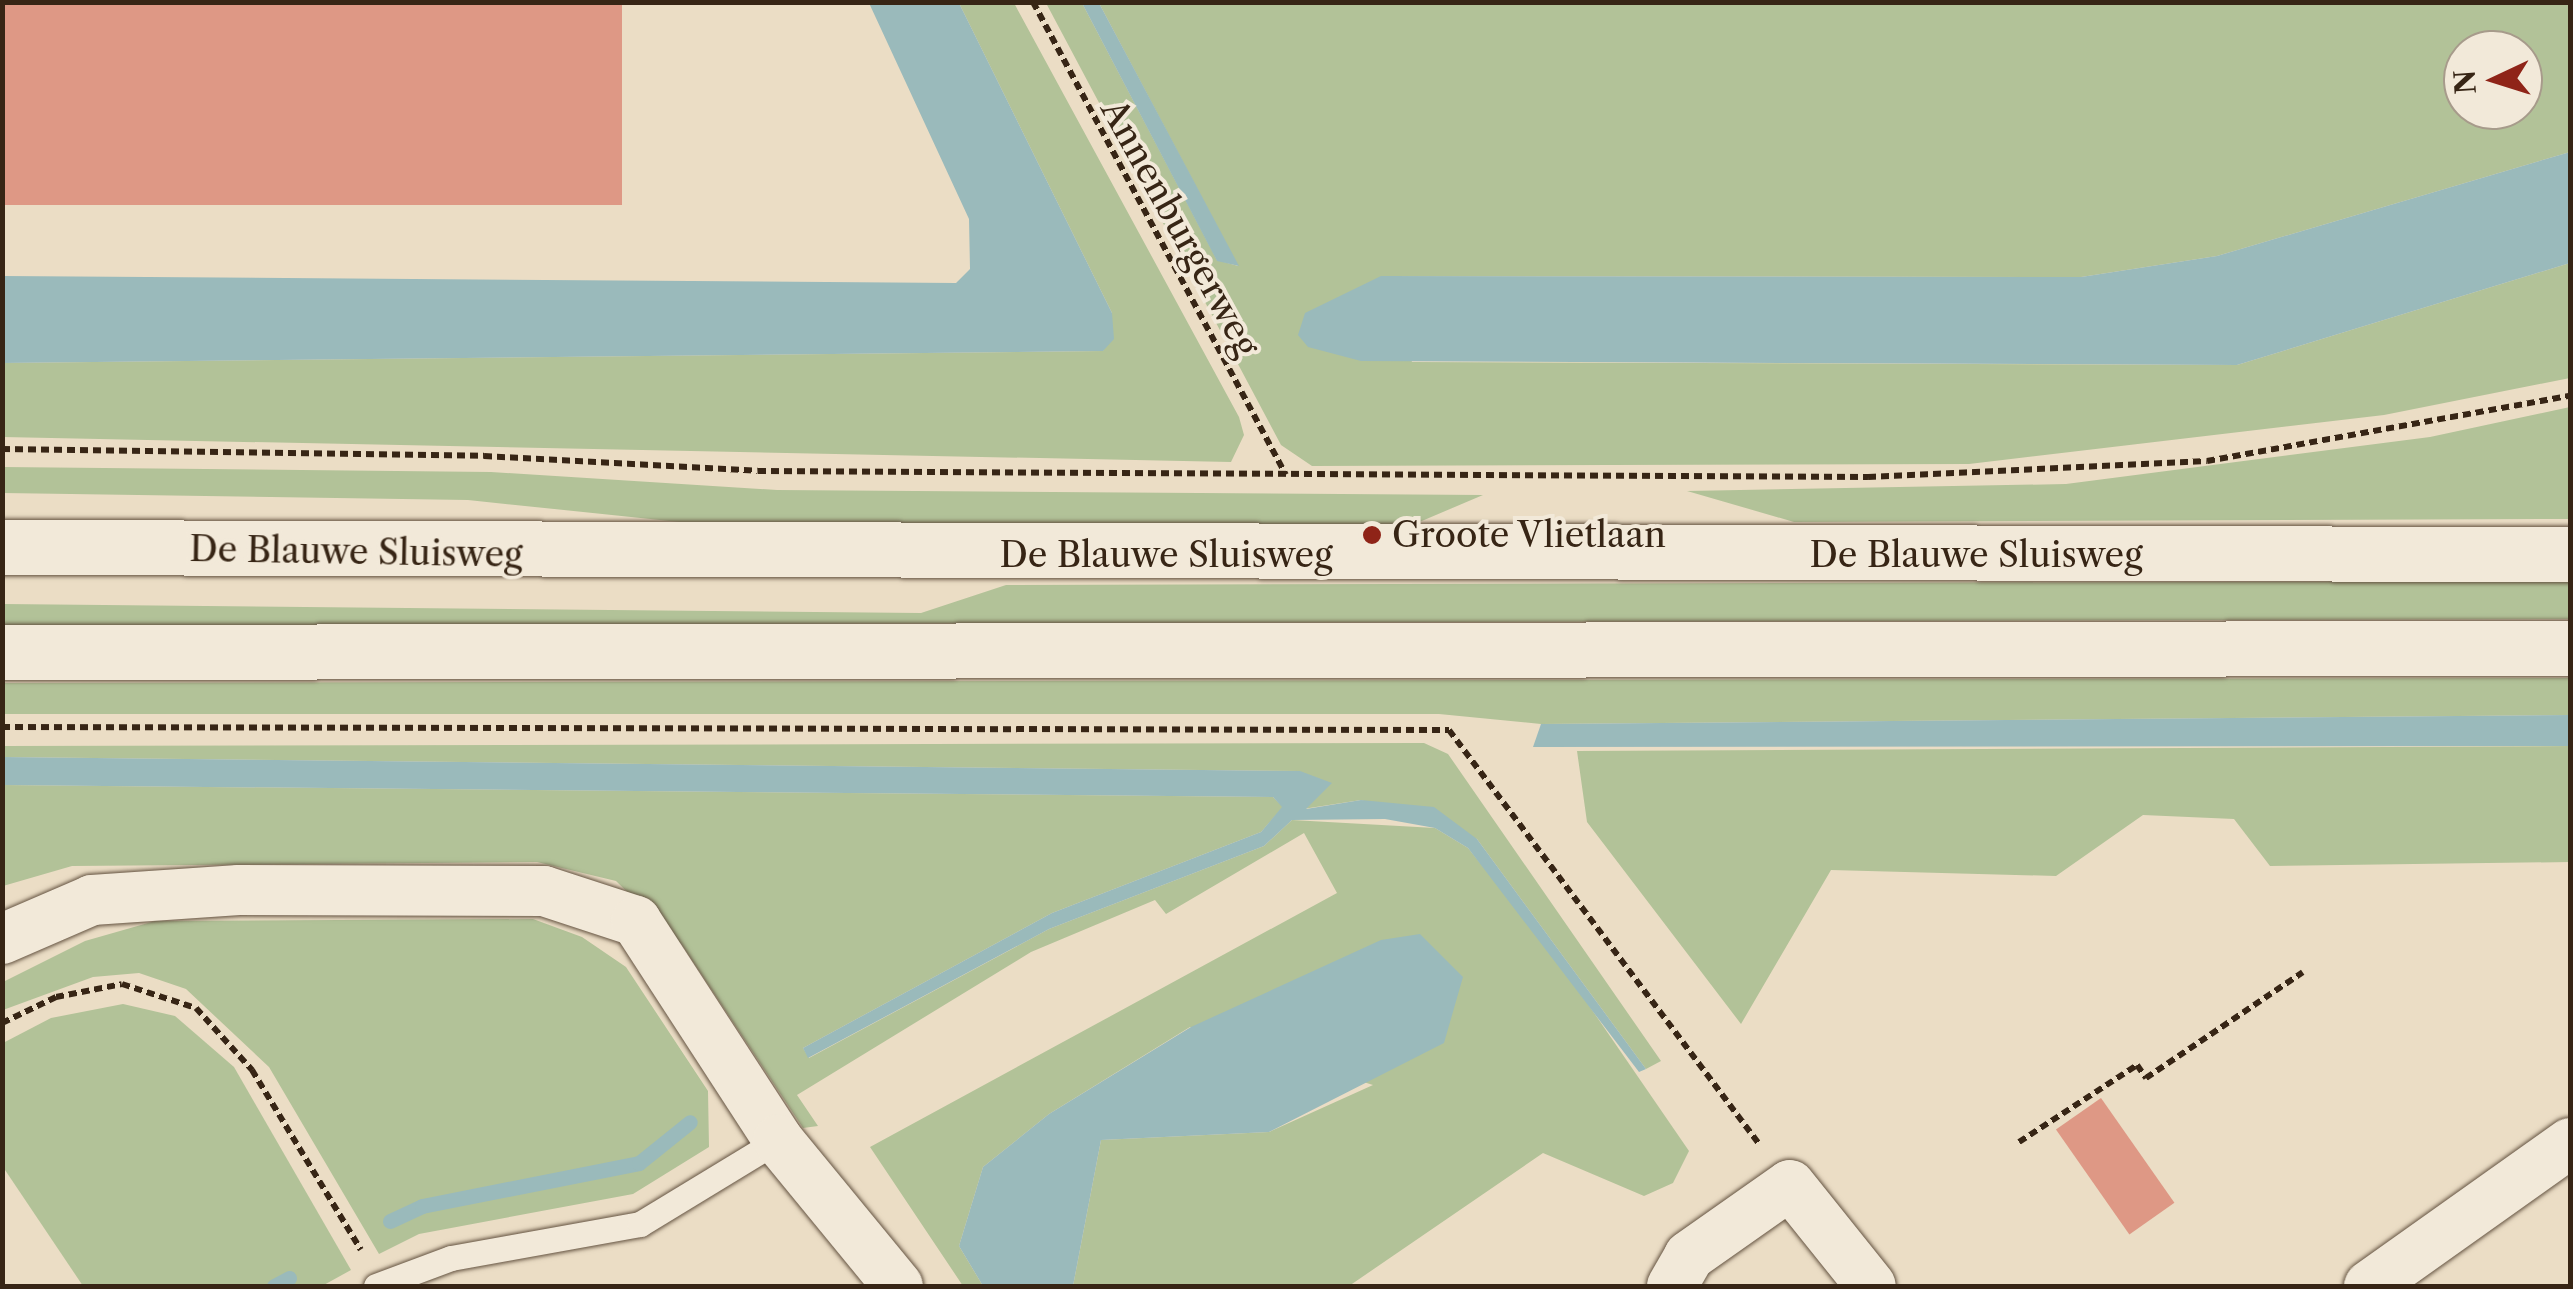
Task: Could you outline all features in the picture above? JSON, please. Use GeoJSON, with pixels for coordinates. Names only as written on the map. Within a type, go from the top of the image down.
{"type":"FeatureCollection","features":[{"type":"Feature","properties":{"kind":"main road","name":"De Blauwe Sluisweg"},"geometry":{"type":"LineString","coordinates":[[2,547],[2570,554]]}},
{"type":"Feature","properties":{"kind":"main road"},"geometry":{"type":"LineString","coordinates":[[2,652],[2570,648]]}},
{"type":"Feature","properties":{"kind":"street"},"geometry":{"type":"LineString","coordinates":[[2,940],[52,913],[129,894],[544,891],[636,921],[778,1140],[898,1286]]}},
{"type":"Feature","properties":{"kind":"street"},"geometry":{"type":"LineString","coordinates":[[2369,1286],[2570,1143]]}},
{"type":"Feature","properties":{"kind":"street"},"geometry":{"type":"LineString","coordinates":[[1672,1286],[1689,1256],[1790,1185],[1871,1286]]}},
{"type":"Feature","properties":{"kind":"lane"},"geometry":{"type":"LineString","coordinates":[[379,1285],[451,1258],[640,1224],[778,1140]]}},
{"type":"Feature","properties":{"kind":"path","name":"Annenburgerweg"},"geometry":{"type":"LineString","coordinates":[[1033,2],[1286,476]]}},
{"type":"Feature","properties":{"kind":"path"},"geometry":{"type":"LineString","coordinates":[[2,448],[1286,476],[1868,477],[2207,461],[2570,396]]}},
{"type":"Feature","properties":{"kind":"path"},"geometry":{"type":"LineString","coordinates":[[2,727],[1450,730],[1790,1185]]}},
{"type":"Feature","properties":{"kind":"path"},"geometry":{"type":"LineString","coordinates":[[2019,1142],[2137,1065],[2146,1078],[2303,972]]}},
{"type":"Feature","properties":{"kind":"path"},"geometry":{"type":"LineString","coordinates":[[2,1023],[56,997],[122,984],[196,1008],[252,1070],[379,1285]]}},
{"type":"Feature","properties":{"kind":"green space"},"geometry":{"type":"Polygon","coordinates":[[[959,3],[1014,3],[1239,417],[1244,435],[1231,462],[3,437],[2,363],[1103,351],[1112,313],[959,3]]]}},
{"type":"Feature","properties":{"kind":"green space"},"geometry":{"type":"Polygon","coordinates":[[[1046,3],[1082,3],[1217,260],[1238,266],[1099,3],[2570,3],[2570,152],[2217,256],[2081,277],[1381,276],[1412,362],[2237,365],[2570,263],[2570,378],[2384,415],[1969,464],[1312,466],[1281,445],[1046,3]]]}},
{"type":"Feature","properties":{"kind":"green space"},"geometry":{"type":"Polygon","coordinates":[[[2570,407],[2570,519],[1794,522],[1687,491],[2066,484],[2430,437],[2570,407]]]}},
{"type":"Feature","properties":{"kind":"green space"},"geometry":{"type":"Polygon","coordinates":[[[3,467],[491,472],[777,490],[1483,495],[1410,526],[727,527],[468,500],[3,493],[3,467]]]}},
{"type":"Feature","properties":{"kind":"green space"},"geometry":{"type":"Polygon","coordinates":[[[2570,581],[2570,619],[3,626],[3,604],[921,613],[1006,585],[2570,581]]]}},
{"type":"Feature","properties":{"kind":"green space"},"geometry":{"type":"Polygon","coordinates":[[[2570,678],[2570,715],[1541,724],[1439,714],[3,714],[2,683],[2570,678]]]}},
{"type":"Feature","properties":{"kind":"green space"},"geometry":{"type":"Polygon","coordinates":[[[1424,743],[1448,754],[1661,1061],[1646,1069],[1477,839],[1361,800],[1303,809],[1300,771],[3,757],[3,746],[1424,743]]]}},
{"type":"Feature","properties":{"kind":"green space"},"geometry":{"type":"Polygon","coordinates":[[[2570,746],[2570,862],[2270,866],[2234,819],[2143,815],[2056,876],[1831,870],[1741,1024],[1587,822],[1577,751],[2570,746]]]}},
{"type":"Feature","properties":{"kind":"green space"},"geometry":{"type":"Polygon","coordinates":[[[3,785],[1273,797],[1283,807],[1261,832],[1052,913],[803,1048],[809,1058],[1049,929],[1264,846],[1292,820],[1435,828],[1468,848],[1557,959],[1689,1151],[1673,1183],[1644,1196],[1543,1153],[1349,1286],[1073,1286],[1101,1140],[1269,1132],[1373,1085],[1190,1027],[1049,1114],[983,1167],[959,1246],[983,1286],[963,1286],[870,1147],[1337,893],[1304,833],[1166,914],[1155,900],[1031,952],[797,1095],[818,1126],[803,1128],[682,945],[616,881],[537,862],[72,866],[3,886],[3,785]]]}},
{"type":"Feature","properties":{"kind":"green space"},"geometry":{"type":"Polygon","coordinates":[[[533,919],[582,937],[626,967],[708,1091],[709,1147],[633,1194],[419,1234],[379,1254],[269,1067],[186,989],[139,973],[93,977],[3,1010],[3,982],[85,941],[155,921],[533,919]]]}},
{"type":"Feature","properties":{"kind":"green space"},"geometry":{"type":"Polygon","coordinates":[[[123,1004],[175,1016],[234,1067],[351,1270],[322,1286],[83,1286],[3,1167],[3,1043],[51,1018],[123,1004]]]}},
{"type":"Feature","properties":{"kind":"water"},"geometry":{"type":"Polygon","coordinates":[[[869,3],[959,3],[1112,313],[1114,339],[1103,351],[3,363],[3,276],[956,283],[970,269],[969,219],[869,3]]]}},
{"type":"Feature","properties":{"kind":"water"},"geometry":{"type":"Polygon","coordinates":[[[1082,3],[1099,3],[1239,266],[1217,261],[1082,3]]]}},
{"type":"Feature","properties":{"kind":"water"},"geometry":{"type":"Polygon","coordinates":[[[2570,152],[2570,263],[2237,365],[1361,361],[1308,347],[1298,335],[1305,313],[1381,276],[2081,277],[2217,256],[2570,152]]]}},
{"type":"Feature","properties":{"kind":"water"},"geometry":{"type":"Polygon","coordinates":[[[2570,715],[2570,746],[1533,747],[1541,724],[2570,715]]]}},
{"type":"Feature","properties":{"kind":"water"},"geometry":{"type":"Polygon","coordinates":[[[3,757],[1300,771],[1332,783],[1306,809],[1361,800],[1434,807],[1477,839],[1646,1069],[1639,1072],[1468,848],[1435,828],[1385,819],[1292,820],[1264,846],[1049,929],[808,1058],[803,1048],[1052,913],[1261,832],[1282,807],[1273,797],[3,785],[3,757]]]}},
{"type":"Feature","properties":{"kind":"water"},"geometry":{"type":"Polygon","coordinates":[[[1420,934],[1463,977],[1444,1043],[1269,1132],[1101,1140],[1073,1286],[983,1286],[959,1246],[983,1167],[1049,1114],[1191,1027],[1381,940],[1420,934]]]}},
{"type":"Feature","properties":{"kind":"building"},"geometry":{"type":"Polygon","coordinates":[[[2,2],[622,2],[622,205],[2,205],[2,2]]]}},
{"type":"Feature","properties":{"kind":"building"},"geometry":{"type":"Polygon","coordinates":[[[2101,1098],[2174,1203],[2129,1234],[2056,1130],[2101,1098]]]}},
{"type":"Feature","properties":{"kind":"waterway"},"geometry":{"type":"LineString","coordinates":[[390,1221],[422,1206],[639,1163],[690,1122]]}},
{"type":"Feature","properties":{"kind":"waterway"},"geometry":{"type":"LineString","coordinates":[[274,1286],[289,1278]]}},
{"type":"Feature","properties":{"kind":"place","name":"Groote Vlietlaan"},"geometry":{"type":"Point","coordinates":[1372,535]}}]}
